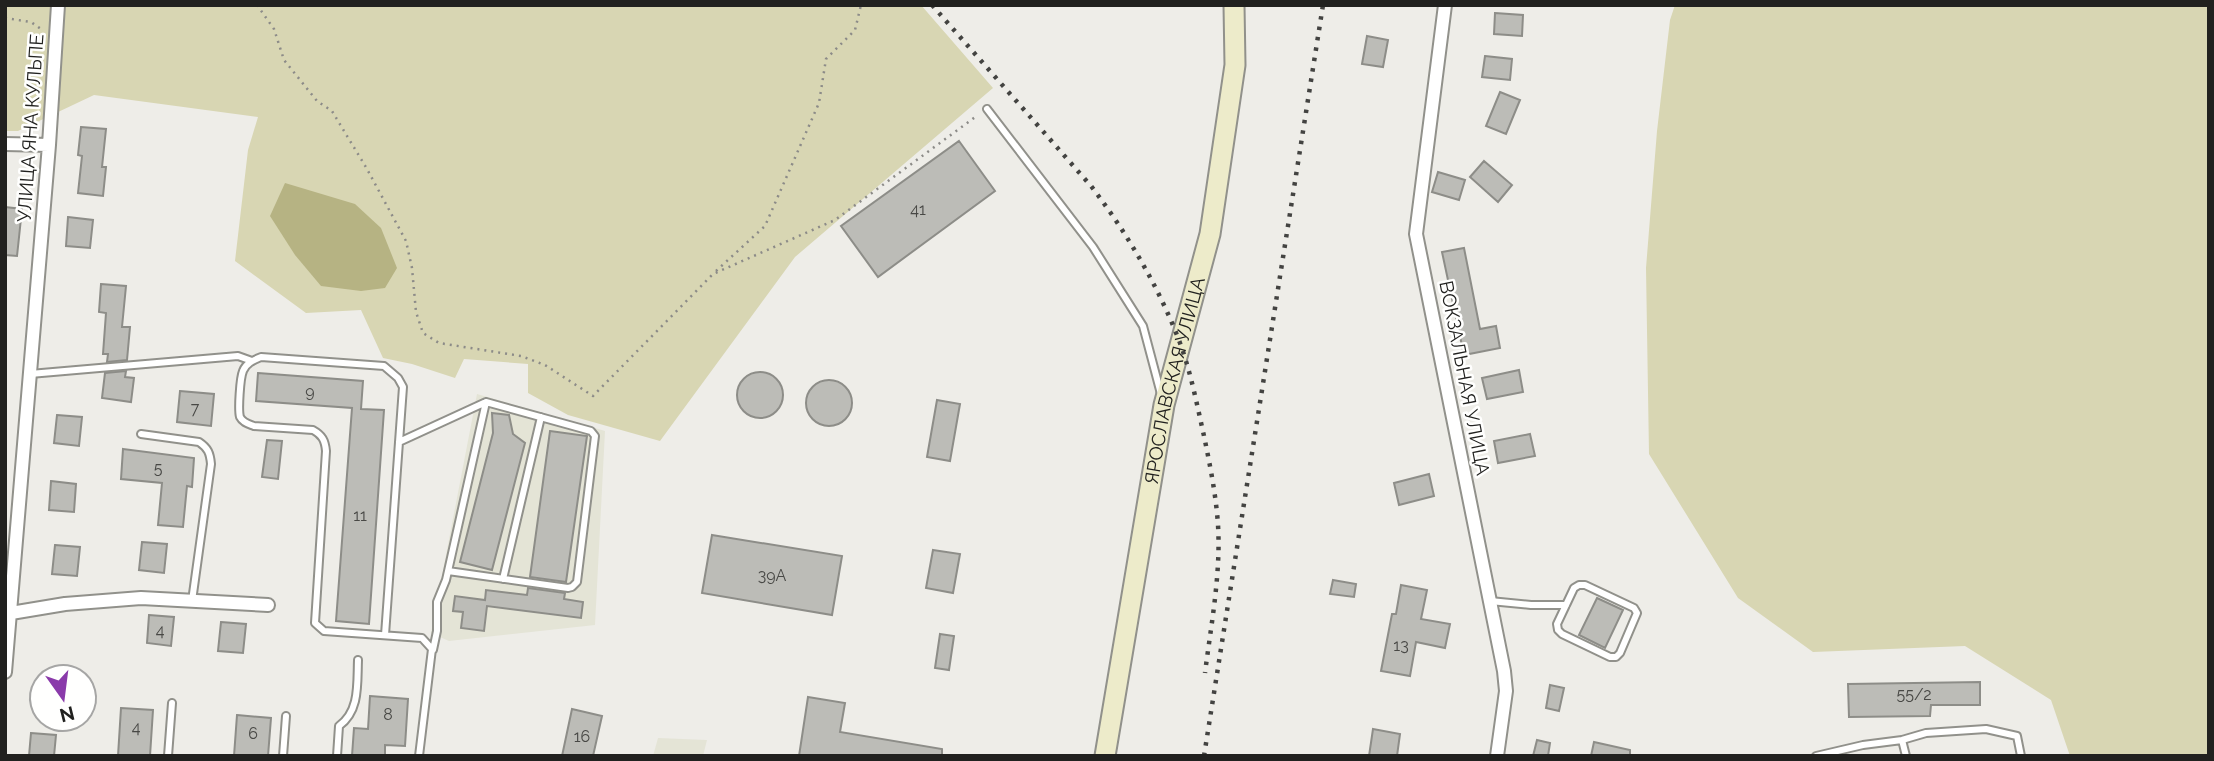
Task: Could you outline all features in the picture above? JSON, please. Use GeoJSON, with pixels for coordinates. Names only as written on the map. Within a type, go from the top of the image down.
{"type":"FeatureCollection","features":[{"type":"Feature","properties":{"kind":"main road","name":"ЯРОСЛАВСКАЯ УЛИЦА"},"geometry":{"type":"LineString","coordinates":[[1105,756],[1164,405],[1210,234],[1236,65],[1234,5]]}},
{"type":"Feature","properties":{"kind":"street","name":"УЛИЦА ЯНА КУЛЬПЕ"},"geometry":{"type":"LineString","coordinates":[[5,672],[49,145],[58,5]]}},
{"type":"Feature","properties":{"kind":"street","name":"ВОКЗАЛЬНАЯ УЛИЦА"},"geometry":{"type":"LineString","coordinates":[[1445,5],[1416,234],[1504,671],[1506,691],[1497,756]]}},
{"type":"Feature","properties":{"kind":"street"},"geometry":{"type":"LineString","coordinates":[[5,144],[49,145]]}},
{"type":"Feature","properties":{"kind":"street"},"geometry":{"type":"LineString","coordinates":[[11,613],[65,604],[141,598],[268,605]]}},
{"type":"Feature","properties":{"kind":"lane"},"geometry":{"type":"LineString","coordinates":[[988,109],[1093,247],[1143,326],[1164,405]]}},
{"type":"Feature","properties":{"kind":"lane"},"geometry":{"type":"LineString","coordinates":[[30,374],[238,356],[252,361]]}},
{"type":"Feature","properties":{"kind":"lane"},"geometry":{"type":"LineString","coordinates":[[385,635],[403,387],[398,378],[384,366],[261,357],[252,361],[242,372],[239,407],[240,416],[245,423],[313,430],[325,441],[315,623],[324,631],[422,638],[432,649],[432,657]]}},
{"type":"Feature","properties":{"kind":"lane"},"geometry":{"type":"LineString","coordinates":[[399,442],[486,401],[591,431],[595,436],[577,582],[572,587],[447,571]]}},
{"type":"Feature","properties":{"kind":"lane"},"geometry":{"type":"LineString","coordinates":[[419,756],[437,631],[437,602],[447,571],[486,401]]}},
{"type":"Feature","properties":{"kind":"lane"},"geometry":{"type":"LineString","coordinates":[[503,579],[541,417]]}},
{"type":"Feature","properties":{"kind":"lane"},"geometry":{"type":"LineString","coordinates":[[141,434],[199,442],[206,447],[210,455],[192,601]]}},
{"type":"Feature","properties":{"kind":"lane"},"geometry":{"type":"LineString","coordinates":[[1585,585],[1634,608],[1637,618],[1620,653],[1616,657],[1610,657],[1562,634],[1557,624],[1566,605],[1574,588],[1585,585]]}},
{"type":"Feature","properties":{"kind":"lane"},"geometry":{"type":"LineString","coordinates":[[1490,601],[1531,606],[1566,605]]}},
{"type":"Feature","properties":{"kind":"lane"},"geometry":{"type":"LineString","coordinates":[[337,756],[339,726],[352,713],[355,705],[358,660]]}},
{"type":"Feature","properties":{"kind":"lane"},"geometry":{"type":"LineString","coordinates":[[168,756],[172,704]]}},
{"type":"Feature","properties":{"kind":"lane"},"geometry":{"type":"LineString","coordinates":[[283,756],[286,716]]}},
{"type":"Feature","properties":{"kind":"lane"},"geometry":{"type":"LineString","coordinates":[[1816,756],[1926,733],[1986,729],[2017,736],[2021,756]]}},
{"type":"Feature","properties":{"kind":"lane"},"geometry":{"type":"LineString","coordinates":[[1902,740],[1906,756]]}},
{"type":"Feature","properties":{"kind":"path"},"geometry":{"type":"LineString","coordinates":[[257,5],[274,29],[284,60],[317,101],[332,111],[406,241],[412,268],[416,312],[424,333],[439,343],[521,356],[545,365],[593,396],[713,274],[765,226],[819,103],[827,59],[855,30],[861,5]]}},
{"type":"Feature","properties":{"kind":"path"},"geometry":{"type":"LineString","coordinates":[[5,18],[31,22],[46,33],[55,48]]}},
{"type":"Feature","properties":{"kind":"path"},"geometry":{"type":"LineString","coordinates":[[713,274],[835,220],[988,109]]}},
{"type":"Feature","properties":{"kind":"shaded area"},"geometry":{"type":"Polygon","coordinates":[[[5,5],[921,5],[993,88],[795,257],[660,441],[568,415],[528,393],[528,364],[464,359],[455,378],[383,358],[361,310],[306,313],[235,261],[248,150],[258,117],[94,95],[18,131],[5,131],[5,5]]]}},
{"type":"Feature","properties":{"kind":"shaded area"},"geometry":{"type":"Polygon","coordinates":[[[1675,5],[2209,5],[2209,756],[2070,756],[2051,700],[1965,646],[1813,652],[1738,598],[1649,454],[1646,268],[1657,131],[1670,20],[1675,5]]]}},
{"type":"Feature","properties":{"kind":"shaded area"},"geometry":{"type":"Polygon","coordinates":[[[285,183],[355,204],[381,228],[397,268],[385,288],[361,291],[321,286],[295,255],[270,216],[285,183]]]}},
{"type":"Feature","properties":{"kind":"shaded area"},"geometry":{"type":"Polygon","coordinates":[[[477,394],[605,431],[595,625],[449,641],[431,633],[477,394]]]}},
{"type":"Feature","properties":{"kind":"shaded area"},"geometry":{"type":"Polygon","coordinates":[[[658,738],[707,740],[703,756],[653,756],[658,738]]]}},
{"type":"Feature","properties":{"kind":"building"},"geometry":{"type":"Polygon","coordinates":[[[1495,13],[1523,15],[1522,36],[1494,34],[1495,13]]]}},
{"type":"Feature","properties":{"kind":"building"},"geometry":{"type":"Polygon","coordinates":[[[1367,36],[1388,40],[1383,67],[1362,64],[1367,36]]]}},
{"type":"Feature","properties":{"kind":"building"},"geometry":{"type":"Polygon","coordinates":[[[1485,56],[1512,59],[1510,80],[1482,77],[1485,56]]]}},
{"type":"Feature","properties":{"kind":"building"},"geometry":{"type":"Polygon","coordinates":[[[1500,92],[1520,100],[1506,134],[1486,126],[1500,92]]]}},
{"type":"Feature","properties":{"kind":"building"},"geometry":{"type":"Polygon","coordinates":[[[81,127],[106,129],[102,167],[106,167],[103,196],[78,193],[82,156],[78,155],[81,127]]]}},
{"type":"Feature","properties":{"kind":"building"},"geometry":{"type":"Polygon","coordinates":[[[959,141],[995,191],[878,277],[841,226],[959,141]]]}},
{"type":"Feature","properties":{"kind":"building"},"geometry":{"type":"Polygon","coordinates":[[[1484,161],[1512,185],[1498,202],[1470,177],[1484,161]]]}},
{"type":"Feature","properties":{"kind":"building"},"geometry":{"type":"Polygon","coordinates":[[[1438,172],[1465,180],[1459,200],[1432,192],[1438,172]]]}},
{"type":"Feature","properties":{"kind":"building"},"geometry":{"type":"Polygon","coordinates":[[[5,207],[22,209],[17,256],[5,255],[5,207]]]}},
{"type":"Feature","properties":{"kind":"building"},"geometry":{"type":"Polygon","coordinates":[[[68,217],[93,220],[90,248],[66,246],[68,217]]]}},
{"type":"Feature","properties":{"kind":"building"},"geometry":{"type":"Polygon","coordinates":[[[1464,248],[1480,329],[1496,326],[1500,348],[1464,355],[1442,252],[1464,248]]]}},
{"type":"Feature","properties":{"kind":"building"},"geometry":{"type":"Polygon","coordinates":[[[101,284],[126,286],[122,327],[130,327],[127,360],[107,362],[108,354],[103,354],[106,313],[99,312],[101,284]]]}},
{"type":"Feature","properties":{"kind":"building"},"geometry":{"type":"Polygon","coordinates":[[[1519,370],[1523,392],[1487,399],[1482,378],[1519,370]]]}},
{"type":"Feature","properties":{"kind":"building"},"geometry":{"type":"Polygon","coordinates":[[[126,371],[125,377],[134,378],[131,402],[102,398],[105,373],[126,371]]]}},
{"type":"Feature","properties":{"kind":"building"},"geometry":{"type":"Polygon","coordinates":[[[760,372],[776,379],[783,395],[776,411],[760,418],[744,411],[737,395],[744,379],[760,372]]]}},
{"type":"Feature","properties":{"kind":"building"},"geometry":{"type":"Polygon","coordinates":[[[258,373],[363,381],[361,409],[384,410],[369,624],[336,621],[352,408],[256,401],[258,373]]]}},
{"type":"Feature","properties":{"kind":"building"},"geometry":{"type":"Polygon","coordinates":[[[829,380],[845,387],[852,403],[845,419],[829,426],[813,419],[806,403],[813,387],[829,380]]]}},
{"type":"Feature","properties":{"kind":"building"},"geometry":{"type":"Polygon","coordinates":[[[180,391],[214,394],[211,426],[177,422],[180,391]]]}},
{"type":"Feature","properties":{"kind":"building"},"geometry":{"type":"Polygon","coordinates":[[[937,400],[960,404],[950,461],[927,457],[937,400]]]}},
{"type":"Feature","properties":{"kind":"building"},"geometry":{"type":"Polygon","coordinates":[[[492,413],[509,415],[513,434],[525,443],[492,570],[460,562],[493,433],[492,413]]]}},
{"type":"Feature","properties":{"kind":"building"},"geometry":{"type":"Polygon","coordinates":[[[57,415],[82,417],[79,446],[54,443],[57,415]]]}},
{"type":"Feature","properties":{"kind":"building"},"geometry":{"type":"Polygon","coordinates":[[[550,431],[587,436],[566,582],[530,577],[550,431]]]}},
{"type":"Feature","properties":{"kind":"building"},"geometry":{"type":"Polygon","coordinates":[[[1530,434],[1535,456],[1498,463],[1494,441],[1530,434]]]}},
{"type":"Feature","properties":{"kind":"building"},"geometry":{"type":"Polygon","coordinates":[[[267,440],[282,441],[278,479],[262,477],[267,440]]]}},
{"type":"Feature","properties":{"kind":"building"},"geometry":{"type":"Polygon","coordinates":[[[123,449],[194,458],[192,487],[187,486],[183,527],[158,525],[162,483],[121,479],[123,449]]]}},
{"type":"Feature","properties":{"kind":"building"},"geometry":{"type":"Polygon","coordinates":[[[1429,474],[1434,496],[1399,505],[1394,483],[1429,474]]]}},
{"type":"Feature","properties":{"kind":"building"},"geometry":{"type":"Polygon","coordinates":[[[51,481],[76,484],[74,512],[49,510],[51,481]]]}},
{"type":"Feature","properties":{"kind":"building"},"geometry":{"type":"Polygon","coordinates":[[[712,535],[842,556],[832,615],[702,593],[712,535]]]}},
{"type":"Feature","properties":{"kind":"building"},"geometry":{"type":"Polygon","coordinates":[[[142,542],[167,544],[164,573],[139,570],[142,542]]]}},
{"type":"Feature","properties":{"kind":"building"},"geometry":{"type":"Polygon","coordinates":[[[55,545],[80,547],[77,576],[52,574],[55,545]]]}},
{"type":"Feature","properties":{"kind":"building"},"geometry":{"type":"Polygon","coordinates":[[[933,550],[960,554],[953,593],[926,588],[933,550]]]}},
{"type":"Feature","properties":{"kind":"building"},"geometry":{"type":"Polygon","coordinates":[[[1333,580],[1356,584],[1354,597],[1330,594],[1333,580]]]}},
{"type":"Feature","properties":{"kind":"building"},"geometry":{"type":"Polygon","coordinates":[[[1401,585],[1427,590],[1421,619],[1450,624],[1445,648],[1416,642],[1410,676],[1381,671],[1392,614],[1396,614],[1401,585]]]}},
{"type":"Feature","properties":{"kind":"building"},"geometry":{"type":"Polygon","coordinates":[[[528,588],[565,593],[564,599],[583,602],[581,618],[487,606],[484,631],[461,628],[463,612],[453,611],[455,596],[485,600],[486,590],[527,595],[528,588]]]}},
{"type":"Feature","properties":{"kind":"building"},"geometry":{"type":"Polygon","coordinates":[[[1597,598],[1623,610],[1605,648],[1579,635],[1597,598]]]}},
{"type":"Feature","properties":{"kind":"building"},"geometry":{"type":"Polygon","coordinates":[[[149,615],[174,617],[171,646],[147,643],[149,615]]]}},
{"type":"Feature","properties":{"kind":"building"},"geometry":{"type":"Polygon","coordinates":[[[221,622],[246,624],[243,653],[218,651],[221,622]]]}},
{"type":"Feature","properties":{"kind":"building"},"geometry":{"type":"Polygon","coordinates":[[[940,634],[954,636],[949,670],[935,668],[940,634]]]}},
{"type":"Feature","properties":{"kind":"building"},"geometry":{"type":"Polygon","coordinates":[[[1980,682],[1980,705],[1931,705],[1930,716],[1849,717],[1848,684],[1980,682]]]}},
{"type":"Feature","properties":{"kind":"building"},"geometry":{"type":"Polygon","coordinates":[[[1550,685],[1564,688],[1559,711],[1546,708],[1550,685]]]}},
{"type":"Feature","properties":{"kind":"building"},"geometry":{"type":"Polygon","coordinates":[[[370,696],[408,699],[405,746],[385,745],[385,756],[352,756],[354,728],[368,729],[370,696]]]}},
{"type":"Feature","properties":{"kind":"building"},"geometry":{"type":"Polygon","coordinates":[[[808,697],[845,703],[840,732],[942,749],[942,756],[799,756],[808,697]]]}},
{"type":"Feature","properties":{"kind":"building"},"geometry":{"type":"Polygon","coordinates":[[[121,708],[153,710],[150,756],[118,756],[121,708]]]}},
{"type":"Feature","properties":{"kind":"building"},"geometry":{"type":"Polygon","coordinates":[[[572,709],[602,716],[593,756],[562,756],[572,709]]]}},
{"type":"Feature","properties":{"kind":"building"},"geometry":{"type":"Polygon","coordinates":[[[237,715],[271,718],[268,756],[234,756],[237,715]]]}},
{"type":"Feature","properties":{"kind":"building"},"geometry":{"type":"Polygon","coordinates":[[[1373,729],[1400,734],[1397,756],[1369,756],[1373,729]]]}},
{"type":"Feature","properties":{"kind":"building"},"geometry":{"type":"Polygon","coordinates":[[[31,733],[56,735],[54,756],[29,756],[31,733]]]}},
{"type":"Feature","properties":{"kind":"building"},"geometry":{"type":"Polygon","coordinates":[[[1537,740],[1550,743],[1548,756],[1533,756],[1537,740]]]}},
{"type":"Feature","properties":{"kind":"building"},"geometry":{"type":"Polygon","coordinates":[[[1594,742],[1630,750],[1630,756],[1591,756],[1594,742]]]}},
{"type":"Feature","properties":{"kind":"railway"},"geometry":{"type":"LineString","coordinates":[[932,5],[1091,186],[1141,261],[1172,322],[1194,389],[1211,469],[1217,514],[1217,581],[1205,673]]}},
{"type":"Feature","properties":{"kind":"railway"},"geometry":{"type":"LineString","coordinates":[[1204,756],[1323,5]]}}]}
